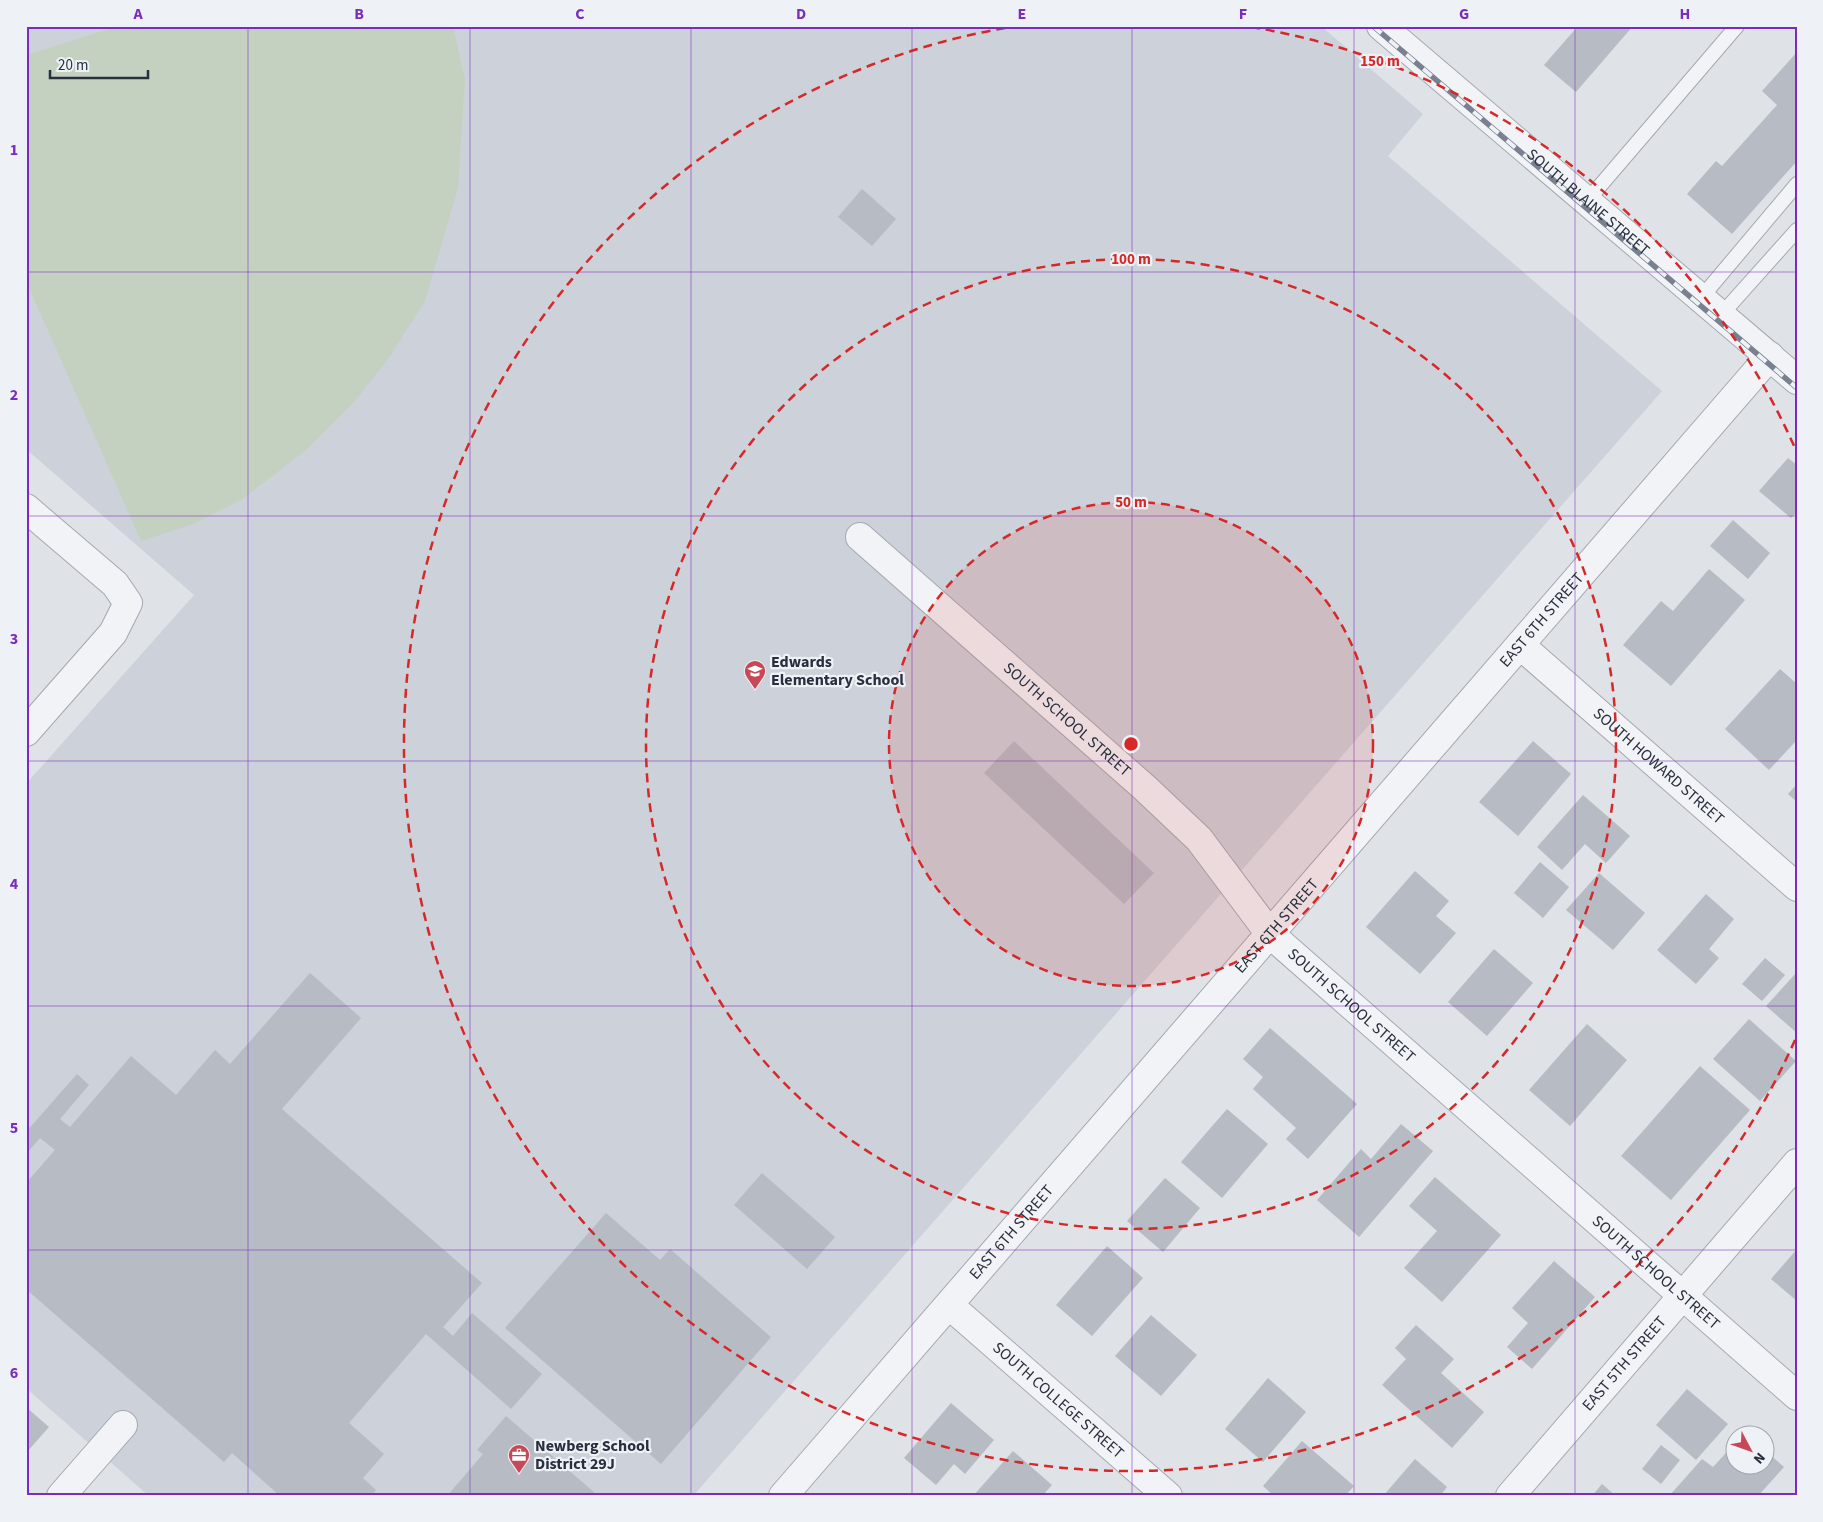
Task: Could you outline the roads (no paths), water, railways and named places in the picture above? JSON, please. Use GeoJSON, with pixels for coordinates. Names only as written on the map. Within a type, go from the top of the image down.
{"type":"FeatureCollection","features":[{"type":"Feature","properties":{"kind":"street","name":"SOUTH BLAINE STREET"},"geometry":{"type":"LineString","coordinates":[[1381,26],[1797,380]]}},
{"type":"Feature","properties":{"kind":"street","name":"EAST 6TH STREET"},"geometry":{"type":"LineString","coordinates":[[783,1496],[1770,356]]}},
{"type":"Feature","properties":{"kind":"street"},"geometry":{"type":"LineString","coordinates":[[26,508],[115,584],[128,603],[113,633],[26,732]]}},
{"type":"Feature","properties":{"kind":"street","name":"SOUTH SCHOOL STREET"},"geometry":{"type":"LineString","coordinates":[[860,537],[1145,788],[1199,839],[1270,934],[1797,1396]]}},
{"type":"Feature","properties":{"kind":"street","name":"SOUTH HOWARD STREET"},"geometry":{"type":"LineString","coordinates":[[1520,645],[1797,887]]}},
{"type":"Feature","properties":{"kind":"street","name":"EAST 5TH STREET"},"geometry":{"type":"LineString","coordinates":[[1510,1496],[1797,1164]]}},
{"type":"Feature","properties":{"kind":"street","name":"SOUTH COLLEGE STREET"},"geometry":{"type":"LineString","coordinates":[[949,1305],[1168,1496]]}},
{"type":"Feature","properties":{"kind":"street"},"geometry":{"type":"LineString","coordinates":[[61,1496],[122,1425]]}},
{"type":"Feature","properties":{"kind":"lane"},"geometry":{"type":"LineString","coordinates":[[1587,201],[1737,26]]}},
{"type":"Feature","properties":{"kind":"lane"},"geometry":{"type":"LineString","coordinates":[[1711,307],[1797,184]]}},
{"type":"Feature","properties":{"kind":"lane"},"geometry":{"type":"LineString","coordinates":[[1711,307],[1797,230]]}},
{"type":"Feature","properties":{"kind":"railway"},"geometry":{"type":"LineString","coordinates":[[1373,26],[1797,388]]}},
{"type":"Feature","properties":{"kind":"place","name":"Edwards Elementary School"},"geometry":{"type":"Point","coordinates":[755,690]}},
{"type":"Feature","properties":{"kind":"place","name":"Newberg School District 29J"},"geometry":{"type":"Point","coordinates":[519,1474]}}]}
